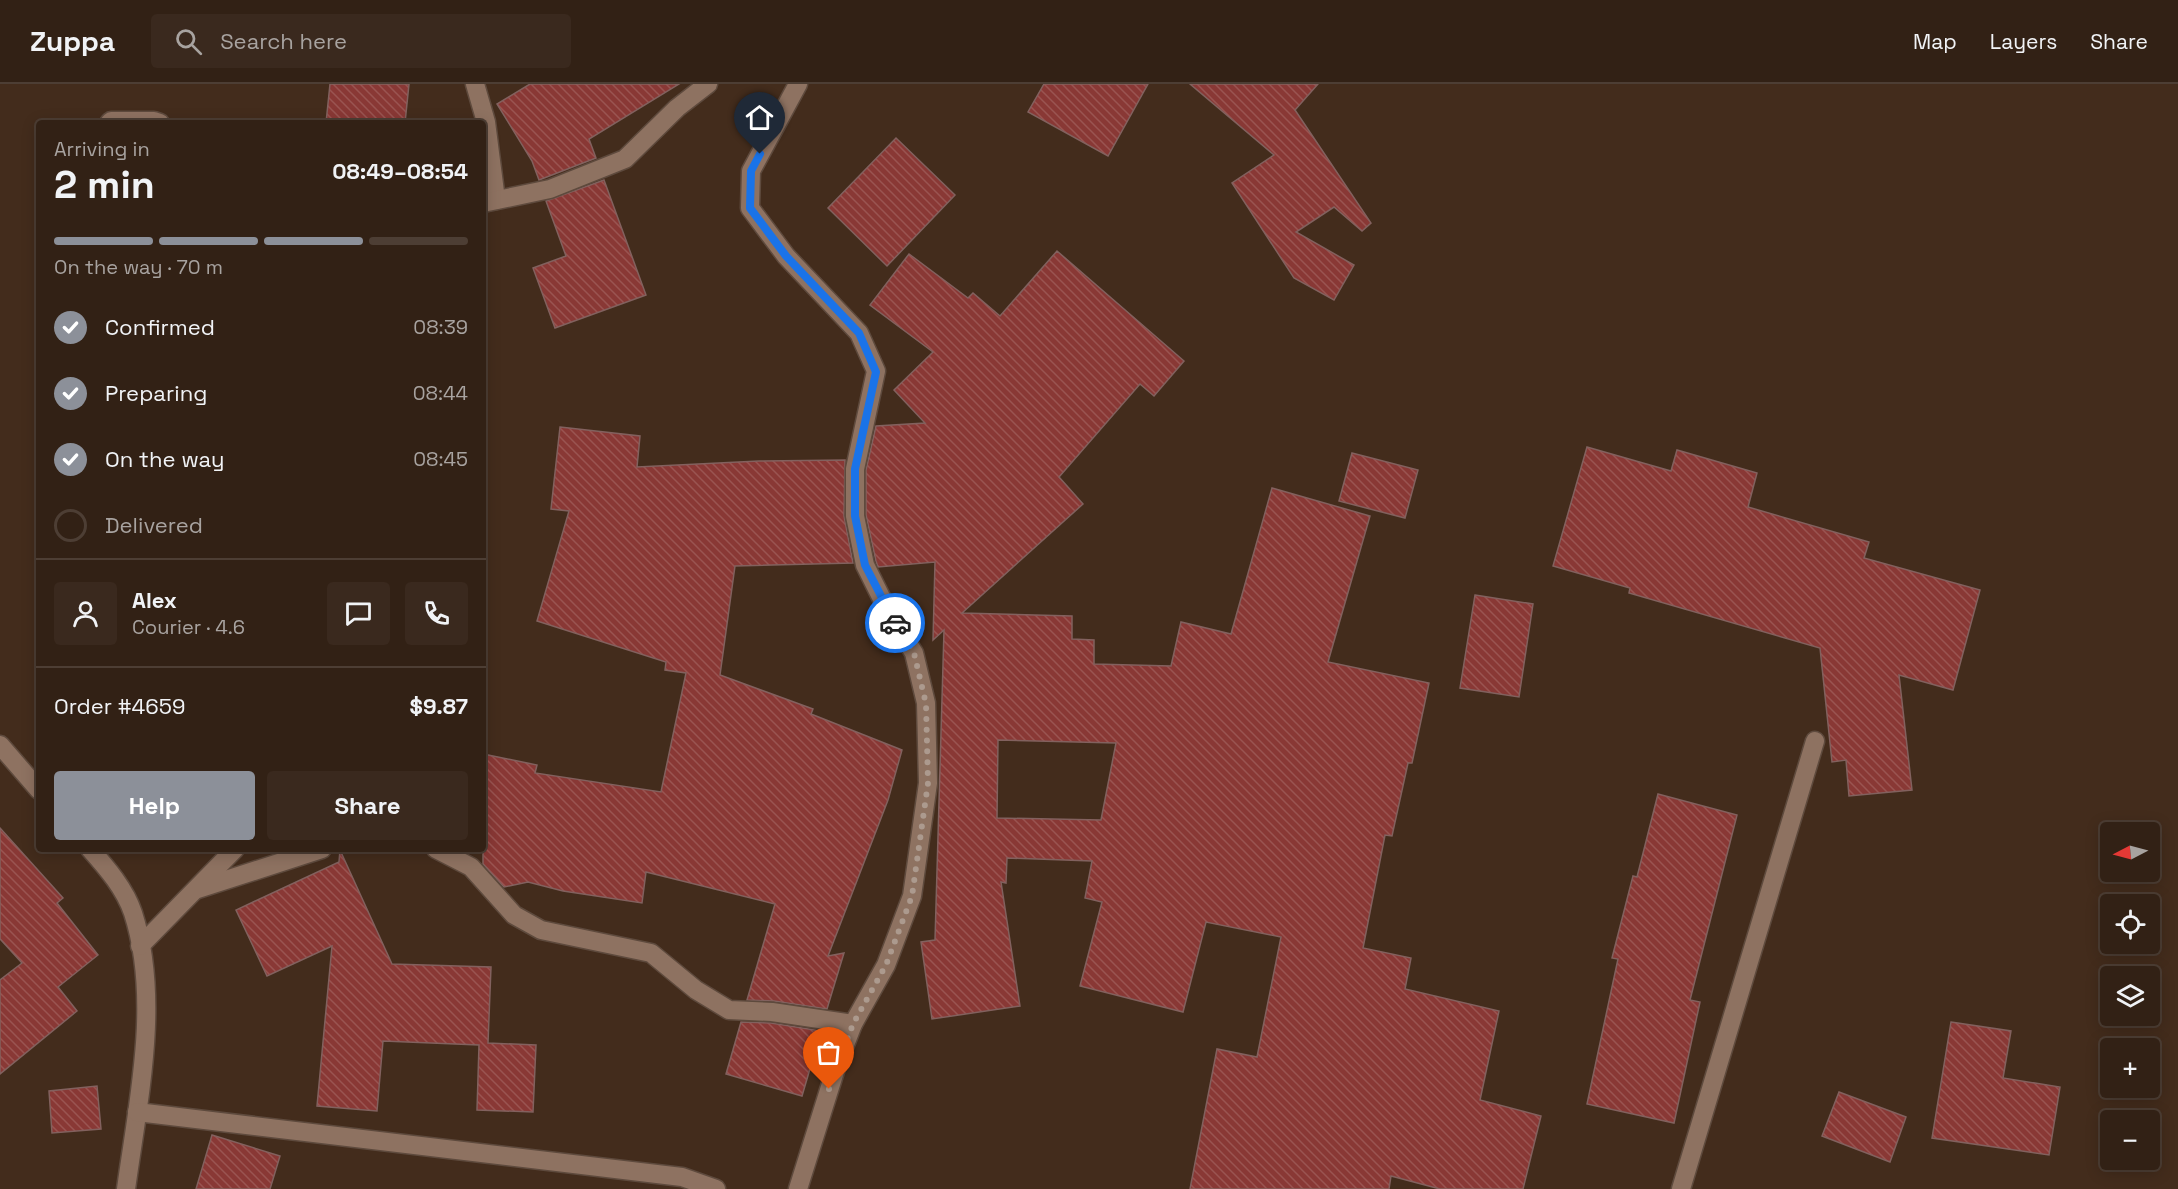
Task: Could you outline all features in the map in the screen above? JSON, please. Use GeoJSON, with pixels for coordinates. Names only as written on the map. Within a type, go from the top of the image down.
{"type":"FeatureCollection","features":[{"type":"Feature","properties":{"kind":"street"},"geometry":{"type":"LineString","coordinates":[[476,84],[485,120]]}},
{"type":"Feature","properties":{"kind":"street"},"geometry":{"type":"LineString","coordinates":[[486,122],[489,201],[549,189],[625,159],[677,108],[708,84]]}},
{"type":"Feature","properties":{"kind":"street"},"geometry":{"type":"LineString","coordinates":[[798,84],[751,171],[750,208],[786,256],[859,333],[876,372],[855,469],[855,516],[865,565],[889,613],[914,653],[926,704],[928,783],[912,896],[886,965],[853,1024],[836,1068],[798,1189]]}},
{"type":"Feature","properties":{"kind":"street"},"geometry":{"type":"LineString","coordinates":[[1682,1189],[1815,741]]}},
{"type":"Feature","properties":{"kind":"street"},"geometry":{"type":"LineString","coordinates":[[0,746],[36,787]]}},
{"type":"Feature","properties":{"kind":"street"},"geometry":{"type":"LineString","coordinates":[[93,852],[111,872],[132,912],[146,973],[144,1055],[126,1189]]}},
{"type":"Feature","properties":{"kind":"street"},"geometry":{"type":"LineString","coordinates":[[140,946],[232,852]]}},
{"type":"Feature","properties":{"kind":"street"},"geometry":{"type":"LineString","coordinates":[[194,890],[313,852]]}},
{"type":"Feature","properties":{"kind":"street"},"geometry":{"type":"LineString","coordinates":[[442,852],[471,867],[514,915],[541,930],[651,952],[696,990],[729,1010],[772,1012],[853,1024]]}},
{"type":"Feature","properties":{"kind":"street"},"geometry":{"type":"LineString","coordinates":[[136,1112],[682,1177],[716,1189]]}},
{"type":"Feature","properties":{"kind":"building"},"geometry":{"type":"Polygon","coordinates":[[[330,84],[409,84],[405,120],[326,120],[330,84]]]}},
{"type":"Feature","properties":{"kind":"building"},"geometry":{"type":"Polygon","coordinates":[[[530,84],[679,84],[589,139],[596,158],[539,180],[532,161],[497,104],[530,84]]]}},
{"type":"Feature","properties":{"kind":"building"},"geometry":{"type":"Polygon","coordinates":[[[1044,84],[1148,84],[1108,156],[1028,112],[1044,84]]]}},
{"type":"Feature","properties":{"kind":"building"},"geometry":{"type":"Polygon","coordinates":[[[1190,84],[1318,84],[1295,110],[1371,223],[1362,231],[1334,207],[1296,232],[1354,265],[1334,300],[1294,278],[1232,183],[1274,155],[1190,84]]]}},
{"type":"Feature","properties":{"kind":"building"},"geometry":{"type":"Polygon","coordinates":[[[896,138],[955,195],[887,266],[828,208],[896,138]]]}},
{"type":"Feature","properties":{"kind":"building"},"geometry":{"type":"Polygon","coordinates":[[[604,180],[646,295],[555,328],[533,268],[566,256],[546,201],[604,180]]]}},
{"type":"Feature","properties":{"kind":"building"},"geometry":{"type":"Polygon","coordinates":[[[1057,251],[1184,361],[1154,396],[1140,384],[1059,477],[1083,504],[962,613],[1072,616],[1072,639],[1094,640],[1094,664],[1171,666],[1181,622],[1231,634],[1272,488],[1370,516],[1328,662],[1429,683],[1412,763],[1408,763],[1392,836],[1385,835],[1363,948],[1411,958],[1405,989],[1499,1011],[1480,1100],[1541,1116],[1523,1189],[1440,1189],[1391,1176],[1389,1189],[1190,1189],[1217,1049],[1257,1057],[1281,937],[1206,922],[1183,1012],[1080,986],[1102,902],[1085,898],[1092,861],[1007,858],[1006,883],[1001,882],[1020,1006],[932,1019],[921,942],[935,940],[944,630],[933,640],[935,562],[878,567],[866,515],[866,470],[876,426],[925,423],[894,390],[933,352],[870,305],[909,254],[968,298],[973,293],[1000,316],[1057,251]],[[998,740],[997,818],[1101,820],[1116,743],[998,740]]]}},
{"type":"Feature","properties":{"kind":"building"},"geometry":{"type":"Polygon","coordinates":[[[560,427],[640,436],[637,467],[759,461],[845,460],[844,516],[853,563],[735,566],[720,675],[813,709],[811,714],[902,750],[888,800],[828,956],[844,953],[827,1009],[774,1001],[747,1000],[775,904],[646,872],[642,903],[563,891],[528,882],[504,887],[483,864],[483,852],[486,852],[486,755],[537,765],[535,773],[661,792],[686,673],[665,670],[666,662],[537,621],[569,511],[551,509],[560,427]]]}},
{"type":"Feature","properties":{"kind":"building"},"geometry":{"type":"Polygon","coordinates":[[[1587,447],[1671,471],[1677,450],[1757,473],[1748,507],[1869,542],[1864,558],[1980,590],[1953,690],[1899,675],[1912,790],[1849,796],[1846,760],[1832,762],[1820,648],[1629,593],[1630,588],[1553,566],[1587,447]]]}},
{"type":"Feature","properties":{"kind":"building"},"geometry":{"type":"Polygon","coordinates":[[[1352,453],[1418,470],[1405,518],[1339,501],[1352,453]]]}},
{"type":"Feature","properties":{"kind":"building"},"geometry":{"type":"Polygon","coordinates":[[[1475,595],[1533,604],[1519,697],[1460,688],[1475,595]]]}},
{"type":"Feature","properties":{"kind":"building"},"geometry":{"type":"Polygon","coordinates":[[[1658,794],[1737,815],[1690,1000],[1700,1002],[1674,1123],[1587,1104],[1618,959],[1612,958],[1633,876],[1637,877],[1658,794]]]}},
{"type":"Feature","properties":{"kind":"building"},"geometry":{"type":"Polygon","coordinates":[[[0,828],[63,898],[57,903],[98,955],[58,987],[77,1011],[0,1074],[0,980],[22,963],[0,939],[0,828]]]}},
{"type":"Feature","properties":{"kind":"building"},"geometry":{"type":"Polygon","coordinates":[[[341,852],[392,964],[491,967],[488,1043],[536,1045],[533,1112],[477,1110],[479,1045],[383,1041],[377,1111],[317,1106],[332,946],[267,976],[236,910],[339,862],[341,852]]]}},
{"type":"Feature","properties":{"kind":"building"},"geometry":{"type":"Polygon","coordinates":[[[741,1022],[771,1023],[821,1031],[802,1096],[726,1074],[741,1022]]]}},
{"type":"Feature","properties":{"kind":"building"},"geometry":{"type":"Polygon","coordinates":[[[1951,1022],[2011,1031],[2003,1078],[2060,1087],[2049,1155],[1932,1138],[1951,1022]]]}},
{"type":"Feature","properties":{"kind":"building"},"geometry":{"type":"Polygon","coordinates":[[[97,1086],[101,1129],[52,1133],[49,1091],[97,1086]]]}},
{"type":"Feature","properties":{"kind":"building"},"geometry":{"type":"Polygon","coordinates":[[[1839,1092],[1906,1117],[1890,1162],[1822,1136],[1839,1092]]]}},
{"type":"Feature","properties":{"kind":"building"},"geometry":{"type":"Polygon","coordinates":[[[212,1135],[280,1156],[270,1189],[196,1189],[212,1135]]]}},
{"type":"Feature","properties":{"kind":"way so far"},"geometry":{"type":"LineString","coordinates":[[829,1089],[853,1024],[886,965],[912,896],[928,783],[926,704],[914,653],[895,623]]}},
{"type":"Feature","properties":{"kind":"route"},"geometry":{"type":"LineString","coordinates":[[760,154],[751,171],[750,208],[786,256],[859,333],[876,372],[855,469],[855,516],[865,565],[895,623]]}}]}
